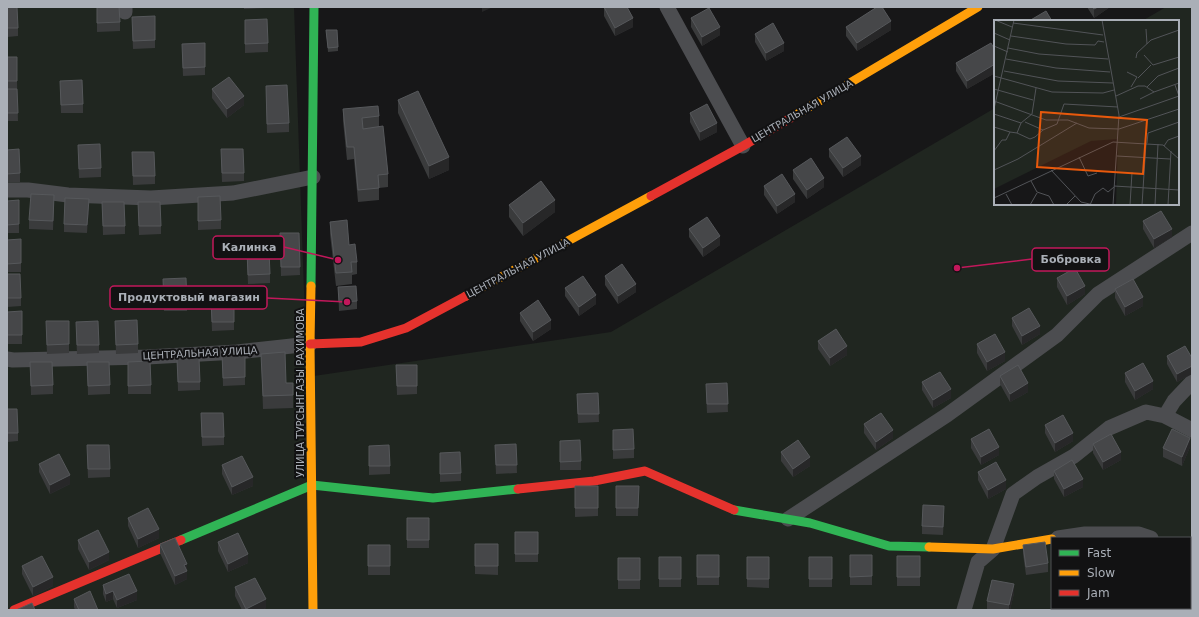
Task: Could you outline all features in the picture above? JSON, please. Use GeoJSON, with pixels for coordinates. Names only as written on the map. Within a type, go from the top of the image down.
{"type":"FeatureCollection","features":[{"type":"Feature","properties":{"kind":"street","name":"УЛИЦА ТУРСЫНГАЗЫ РАХИМОВА"},"geometry":{"type":"LineString","coordinates":[[313,610],[310,344],[314,7]]}},
{"type":"Feature","properties":{"kind":"street"},"geometry":{"type":"LineString","coordinates":[[667,7],[743,146]]}},
{"type":"Feature","properties":{"kind":"street","name":"ЦЕНТРАЛЬНАЯ УЛИЦА"},"geometry":{"type":"LineString","coordinates":[[7,359],[147,357],[237,352],[310,344],[361,342],[406,328],[743,146],[878,68],[978,7]]}},
{"type":"Feature","properties":{"kind":"street"},"geometry":{"type":"LineString","coordinates":[[7,190],[28,190],[68,195],[151,198],[233,193],[313,177]]}},
{"type":"Feature","properties":{"kind":"street"},"geometry":{"type":"LineString","coordinates":[[788,519],[947,415],[1057,334],[1098,294],[1192,233]]}},
{"type":"Feature","properties":{"kind":"street"},"geometry":{"type":"LineString","coordinates":[[1165,416],[1174,401],[1192,382]]}},
{"type":"Feature","properties":{"kind":"street"},"geometry":{"type":"LineString","coordinates":[[964,610],[978,562],[993,548],[1013,494],[1036,477],[1074,456],[1110,428],[1146,412],[1165,416],[1192,430]]}},
{"type":"Feature","properties":{"kind":"street"},"geometry":{"type":"LineString","coordinates":[[14,610],[312,485],[433,498],[594,481],[644,471],[735,511],[810,523],[889,546],[993,548],[1051,539]]}},
{"type":"Feature","properties":{"kind":"street"},"geometry":{"type":"LineString","coordinates":[[1064,537],[1084,534],[1139,534],[1148,537]]}},
{"type":"Feature","properties":{"kind":"shaded area"},"geometry":{"type":"Polygon","coordinates":[[[7,7],[294,7],[307,377],[611,332],[994,109],[994,205],[1179,205],[1179,20],[1144,20],[1166,7],[1192,7],[1192,610],[7,610],[7,7]]]}},
{"type":"Feature","properties":{"kind":"building"},"geometry":{"type":"Polygon","coordinates":[[[7,7],[17,7],[18,28],[7,28],[7,7]]]}},
{"type":"Feature","properties":{"kind":"building"},"geometry":{"type":"Polygon","coordinates":[[[97,7],[119,7],[120,22],[97,23],[97,7]]]}},
{"type":"Feature","properties":{"kind":"building"},"geometry":{"type":"Polygon","coordinates":[[[604,7],[627,7],[633,18],[615,28],[604,7]]]}},
{"type":"Feature","properties":{"kind":"building"},"geometry":{"type":"Polygon","coordinates":[[[877,7],[882,7],[891,21],[857,43],[846,27],[877,7]]]}},
{"type":"Feature","properties":{"kind":"building"},"geometry":{"type":"Polygon","coordinates":[[[709,8],[720,27],[702,37],[691,18],[709,8]]]}},
{"type":"Feature","properties":{"kind":"building"},"geometry":{"type":"Polygon","coordinates":[[[1046,11],[1051,20],[1031,20],[1046,11]]]}},
{"type":"Feature","properties":{"kind":"building"},"geometry":{"type":"Polygon","coordinates":[[[155,16],[155,40],[133,41],[132,17],[155,16]]]}},
{"type":"Feature","properties":{"kind":"building"},"geometry":{"type":"Polygon","coordinates":[[[267,19],[268,43],[245,44],[245,20],[267,19]]]}},
{"type":"Feature","properties":{"kind":"building"},"geometry":{"type":"Polygon","coordinates":[[[773,23],[784,43],[766,53],[755,34],[773,23]]]}},
{"type":"Feature","properties":{"kind":"building"},"geometry":{"type":"Polygon","coordinates":[[[326,30],[337,30],[338,47],[328,48],[326,30]]]}},
{"type":"Feature","properties":{"kind":"building"},"geometry":{"type":"Polygon","coordinates":[[[205,43],[205,67],[183,68],[182,44],[205,43]]]}},
{"type":"Feature","properties":{"kind":"building"},"geometry":{"type":"Polygon","coordinates":[[[991,43],[994,48],[994,65],[967,81],[956,63],[991,43]]]}},
{"type":"Feature","properties":{"kind":"building"},"geometry":{"type":"Polygon","coordinates":[[[7,57],[17,57],[17,81],[7,81],[7,57]]]}},
{"type":"Feature","properties":{"kind":"building"},"geometry":{"type":"Polygon","coordinates":[[[229,77],[244,96],[227,109],[212,89],[229,77]]]}},
{"type":"Feature","properties":{"kind":"building"},"geometry":{"type":"Polygon","coordinates":[[[82,80],[83,104],[61,105],[60,81],[82,80]]]}},
{"type":"Feature","properties":{"kind":"building"},"geometry":{"type":"Polygon","coordinates":[[[287,85],[289,123],[267,124],[266,86],[287,85]]]}},
{"type":"Feature","properties":{"kind":"building"},"geometry":{"type":"Polygon","coordinates":[[[7,89],[17,89],[18,113],[7,113],[7,89]]]}},
{"type":"Feature","properties":{"kind":"building"},"geometry":{"type":"Polygon","coordinates":[[[418,91],[449,157],[429,166],[398,100],[418,91]]]}},
{"type":"Feature","properties":{"kind":"building"},"geometry":{"type":"Polygon","coordinates":[[[707,104],[717,123],[700,132],[690,113],[707,104]]]}},
{"type":"Feature","properties":{"kind":"building"},"geometry":{"type":"Polygon","coordinates":[[[378,106],[379,116],[362,118],[363,129],[383,126],[388,174],[378,175],[379,188],[358,190],[354,147],[347,147],[343,109],[378,106]]]}},
{"type":"Feature","properties":{"kind":"building"},"geometry":{"type":"Polygon","coordinates":[[[847,137],[861,156],[843,168],[829,149],[847,137]]]}},
{"type":"Feature","properties":{"kind":"building"},"geometry":{"type":"Polygon","coordinates":[[[100,144],[101,168],[79,169],[78,145],[100,144]]]}},
{"type":"Feature","properties":{"kind":"building"},"geometry":{"type":"Polygon","coordinates":[[[19,149],[20,173],[7,174],[7,150],[19,149]]]}},
{"type":"Feature","properties":{"kind":"building"},"geometry":{"type":"Polygon","coordinates":[[[221,149],[243,149],[244,173],[222,173],[221,149]]]}},
{"type":"Feature","properties":{"kind":"building"},"geometry":{"type":"Polygon","coordinates":[[[132,152],[154,152],[155,176],[133,176],[132,152]]]}},
{"type":"Feature","properties":{"kind":"building"},"geometry":{"type":"Polygon","coordinates":[[[811,158],[824,178],[807,190],[793,170],[811,158]]]}},
{"type":"Feature","properties":{"kind":"building"},"geometry":{"type":"Polygon","coordinates":[[[782,174],[795,194],[777,206],[764,186],[782,174]]]}},
{"type":"Feature","properties":{"kind":"building"},"geometry":{"type":"Polygon","coordinates":[[[541,181],[555,200],[523,223],[509,205],[541,181]]]}},
{"type":"Feature","properties":{"kind":"building"},"geometry":{"type":"Polygon","coordinates":[[[31,194],[54,195],[53,221],[29,220],[31,194]]]}},
{"type":"Feature","properties":{"kind":"building"},"geometry":{"type":"Polygon","coordinates":[[[220,196],[221,220],[198,221],[198,197],[220,196]]]}},
{"type":"Feature","properties":{"kind":"building"},"geometry":{"type":"Polygon","coordinates":[[[65,198],[89,199],[87,225],[64,224],[65,198]]]}},
{"type":"Feature","properties":{"kind":"building"},"geometry":{"type":"Polygon","coordinates":[[[19,200],[19,224],[7,225],[7,201],[19,200]]]}},
{"type":"Feature","properties":{"kind":"building"},"geometry":{"type":"Polygon","coordinates":[[[102,202],[124,202],[125,226],[103,226],[102,202]]]}},
{"type":"Feature","properties":{"kind":"building"},"geometry":{"type":"Polygon","coordinates":[[[138,202],[160,202],[161,226],[139,226],[138,202]]]}},
{"type":"Feature","properties":{"kind":"building"},"geometry":{"type":"Polygon","coordinates":[[[1161,211],[1172,229],[1154,239],[1143,221],[1161,211]]]}},
{"type":"Feature","properties":{"kind":"building"},"geometry":{"type":"Polygon","coordinates":[[[707,217],[720,236],[703,248],[689,229],[707,217]]]}},
{"type":"Feature","properties":{"kind":"building"},"geometry":{"type":"Polygon","coordinates":[[[347,220],[349,245],[355,244],[357,262],[351,262],[352,272],[336,273],[330,222],[347,220]]]}},
{"type":"Feature","properties":{"kind":"building"},"geometry":{"type":"Polygon","coordinates":[[[280,233],[299,233],[300,267],[281,267],[280,233]]]}},
{"type":"Feature","properties":{"kind":"building"},"geometry":{"type":"Polygon","coordinates":[[[21,239],[21,263],[7,264],[7,240],[21,239]]]}},
{"type":"Feature","properties":{"kind":"building"},"geometry":{"type":"Polygon","coordinates":[[[247,251],[269,251],[270,274],[248,275],[247,251]]]}},
{"type":"Feature","properties":{"kind":"building"},"geometry":{"type":"Polygon","coordinates":[[[622,264],[636,284],[618,296],[605,276],[622,264]]]}},
{"type":"Feature","properties":{"kind":"building"},"geometry":{"type":"Polygon","coordinates":[[[1075,268],[1085,286],[1067,296],[1057,278],[1075,268]]]}},
{"type":"Feature","properties":{"kind":"building"},"geometry":{"type":"Polygon","coordinates":[[[7,274],[20,274],[21,298],[7,298],[7,274]]]}},
{"type":"Feature","properties":{"kind":"building"},"geometry":{"type":"Polygon","coordinates":[[[583,276],[596,295],[579,307],[565,288],[583,276]]]}},
{"type":"Feature","properties":{"kind":"building"},"geometry":{"type":"Polygon","coordinates":[[[186,278],[187,302],[164,303],[163,279],[186,278]]]}},
{"type":"Feature","properties":{"kind":"building"},"geometry":{"type":"Polygon","coordinates":[[[1133,279],[1143,297],[1125,307],[1115,289],[1133,279]]]}},
{"type":"Feature","properties":{"kind":"building"},"geometry":{"type":"Polygon","coordinates":[[[356,286],[357,301],[339,302],[338,287],[356,286]]]}},
{"type":"Feature","properties":{"kind":"building"},"geometry":{"type":"Polygon","coordinates":[[[234,298],[234,322],[212,322],[211,299],[234,298]]]}},
{"type":"Feature","properties":{"kind":"building"},"geometry":{"type":"Polygon","coordinates":[[[538,300],[551,320],[533,332],[520,313],[538,300]]]}},
{"type":"Feature","properties":{"kind":"building"},"geometry":{"type":"Polygon","coordinates":[[[1029,308],[1040,326],[1022,336],[1012,318],[1029,308]]]}},
{"type":"Feature","properties":{"kind":"building"},"geometry":{"type":"Polygon","coordinates":[[[22,311],[22,335],[7,335],[7,312],[22,311]]]}},
{"type":"Feature","properties":{"kind":"building"},"geometry":{"type":"Polygon","coordinates":[[[137,320],[138,344],[116,345],[115,321],[137,320]]]}},
{"type":"Feature","properties":{"kind":"building"},"geometry":{"type":"Polygon","coordinates":[[[46,321],[69,321],[69,344],[47,345],[46,321]]]}},
{"type":"Feature","properties":{"kind":"building"},"geometry":{"type":"Polygon","coordinates":[[[98,321],[99,345],[77,345],[76,322],[98,321]]]}},
{"type":"Feature","properties":{"kind":"building"},"geometry":{"type":"Polygon","coordinates":[[[836,329],[847,346],[830,358],[818,341],[836,329]]]}},
{"type":"Feature","properties":{"kind":"building"},"geometry":{"type":"Polygon","coordinates":[[[995,334],[1005,352],[987,362],[977,344],[995,334]]]}},
{"type":"Feature","properties":{"kind":"building"},"geometry":{"type":"Polygon","coordinates":[[[1185,346],[1192,358],[1192,366],[1177,374],[1167,356],[1185,346]]]}},
{"type":"Feature","properties":{"kind":"building"},"geometry":{"type":"Polygon","coordinates":[[[285,352],[286,383],[293,383],[293,395],[263,396],[261,354],[285,352]]]}},
{"type":"Feature","properties":{"kind":"building"},"geometry":{"type":"Polygon","coordinates":[[[245,353],[245,377],[223,378],[222,354],[245,353]]]}},
{"type":"Feature","properties":{"kind":"building"},"geometry":{"type":"Polygon","coordinates":[[[199,358],[200,382],[178,382],[177,359],[199,358]]]}},
{"type":"Feature","properties":{"kind":"building"},"geometry":{"type":"Polygon","coordinates":[[[150,361],[151,385],[128,386],[128,362],[150,361]]]}},
{"type":"Feature","properties":{"kind":"building"},"geometry":{"type":"Polygon","coordinates":[[[30,362],[52,362],[53,385],[31,386],[30,362]]]}},
{"type":"Feature","properties":{"kind":"building"},"geometry":{"type":"Polygon","coordinates":[[[87,362],[109,362],[110,385],[88,386],[87,362]]]}},
{"type":"Feature","properties":{"kind":"building"},"geometry":{"type":"Polygon","coordinates":[[[1143,363],[1153,381],[1135,391],[1125,373],[1143,363]]]}},
{"type":"Feature","properties":{"kind":"building"},"geometry":{"type":"Polygon","coordinates":[[[396,365],[417,365],[417,386],[397,386],[396,365]]]}},
{"type":"Feature","properties":{"kind":"building"},"geometry":{"type":"Polygon","coordinates":[[[1018,365],[1028,383],[1010,394],[1000,376],[1018,365]]]}},
{"type":"Feature","properties":{"kind":"building"},"geometry":{"type":"Polygon","coordinates":[[[940,372],[951,389],[933,400],[922,382],[940,372]]]}},
{"type":"Feature","properties":{"kind":"building"},"geometry":{"type":"Polygon","coordinates":[[[727,383],[728,404],[707,404],[706,384],[727,383]]]}},
{"type":"Feature","properties":{"kind":"building"},"geometry":{"type":"Polygon","coordinates":[[[598,393],[599,414],[578,414],[577,394],[598,393]]]}},
{"type":"Feature","properties":{"kind":"building"},"geometry":{"type":"Polygon","coordinates":[[[7,409],[17,409],[18,433],[7,433],[7,409]]]}},
{"type":"Feature","properties":{"kind":"building"},"geometry":{"type":"Polygon","coordinates":[[[201,413],[223,413],[224,437],[202,437],[201,413]]]}},
{"type":"Feature","properties":{"kind":"building"},"geometry":{"type":"Polygon","coordinates":[[[881,413],[893,430],[876,442],[864,424],[881,413]]]}},
{"type":"Feature","properties":{"kind":"building"},"geometry":{"type":"Polygon","coordinates":[[[1063,415],[1073,433],[1055,443],[1045,425],[1063,415]]]}},
{"type":"Feature","properties":{"kind":"building"},"geometry":{"type":"Polygon","coordinates":[[[633,429],[634,449],[613,450],[613,430],[633,429]]]}},
{"type":"Feature","properties":{"kind":"building"},"geometry":{"type":"Polygon","coordinates":[[[989,429],[999,447],[981,457],[971,439],[989,429]]]}},
{"type":"Feature","properties":{"kind":"building"},"geometry":{"type":"Polygon","coordinates":[[[1172,429],[1190,438],[1182,457],[1163,448],[1172,429]]]}},
{"type":"Feature","properties":{"kind":"building"},"geometry":{"type":"Polygon","coordinates":[[[1111,434],[1121,452],[1103,462],[1093,444],[1111,434]]]}},
{"type":"Feature","properties":{"kind":"building"},"geometry":{"type":"Polygon","coordinates":[[[580,440],[581,461],[560,462],[560,441],[580,440]]]}},
{"type":"Feature","properties":{"kind":"building"},"geometry":{"type":"Polygon","coordinates":[[[798,440],[810,457],[793,469],[781,452],[798,440]]]}},
{"type":"Feature","properties":{"kind":"building"},"geometry":{"type":"Polygon","coordinates":[[[516,444],[517,465],[496,465],[495,445],[516,444]]]}},
{"type":"Feature","properties":{"kind":"building"},"geometry":{"type":"Polygon","coordinates":[[[87,445],[109,445],[110,469],[88,469],[87,445]]]}},
{"type":"Feature","properties":{"kind":"building"},"geometry":{"type":"Polygon","coordinates":[[[389,445],[390,466],[369,466],[369,446],[389,445]]]}},
{"type":"Feature","properties":{"kind":"building"},"geometry":{"type":"Polygon","coordinates":[[[460,452],[461,473],[440,474],[440,453],[460,452]]]}},
{"type":"Feature","properties":{"kind":"building"},"geometry":{"type":"Polygon","coordinates":[[[59,454],[70,475],[50,485],[39,464],[59,454]]]}},
{"type":"Feature","properties":{"kind":"building"},"geometry":{"type":"Polygon","coordinates":[[[242,456],[253,477],[232,487],[222,465],[242,456]]]}},
{"type":"Feature","properties":{"kind":"building"},"geometry":{"type":"Polygon","coordinates":[[[1072,460],[1083,479],[1064,489],[1054,471],[1072,460]]]}},
{"type":"Feature","properties":{"kind":"building"},"geometry":{"type":"Polygon","coordinates":[[[996,462],[1006,480],[988,490],[978,472],[996,462]]]}},
{"type":"Feature","properties":{"kind":"building"},"geometry":{"type":"Polygon","coordinates":[[[575,486],[598,486],[598,508],[575,508],[575,486]]]}},
{"type":"Feature","properties":{"kind":"building"},"geometry":{"type":"Polygon","coordinates":[[[616,486],[639,486],[638,508],[616,508],[616,486]]]}},
{"type":"Feature","properties":{"kind":"building"},"geometry":{"type":"Polygon","coordinates":[[[923,505],[944,506],[943,527],[922,526],[923,505]]]}},
{"type":"Feature","properties":{"kind":"building"},"geometry":{"type":"Polygon","coordinates":[[[148,508],[159,529],[138,539],[128,518],[148,508]]]}},
{"type":"Feature","properties":{"kind":"building"},"geometry":{"type":"Polygon","coordinates":[[[407,518],[429,518],[429,540],[407,540],[407,518]]]}},
{"type":"Feature","properties":{"kind":"building"},"geometry":{"type":"Polygon","coordinates":[[[98,530],[109,552],[89,562],[78,540],[98,530]]]}},
{"type":"Feature","properties":{"kind":"building"},"geometry":{"type":"Polygon","coordinates":[[[515,532],[538,532],[538,554],[515,554],[515,532]]]}},
{"type":"Feature","properties":{"kind":"building"},"geometry":{"type":"Polygon","coordinates":[[[238,533],[248,554],[228,564],[218,542],[238,533]]]}},
{"type":"Feature","properties":{"kind":"building"},"geometry":{"type":"Polygon","coordinates":[[[175,538],[187,564],[184,565],[187,571],[175,576],[160,544],[175,538]]]}},
{"type":"Feature","properties":{"kind":"building"},"geometry":{"type":"Polygon","coordinates":[[[1045,542],[1048,563],[1026,567],[1023,545],[1045,542]]]}},
{"type":"Feature","properties":{"kind":"building"},"geometry":{"type":"Polygon","coordinates":[[[475,544],[498,544],[498,566],[475,566],[475,544]]]}},
{"type":"Feature","properties":{"kind":"building"},"geometry":{"type":"Polygon","coordinates":[[[368,545],[390,545],[390,566],[368,566],[368,545]]]}},
{"type":"Feature","properties":{"kind":"building"},"geometry":{"type":"Polygon","coordinates":[[[697,555],[719,555],[719,577],[697,577],[697,555]]]}},
{"type":"Feature","properties":{"kind":"building"},"geometry":{"type":"Polygon","coordinates":[[[850,555],[872,555],[872,576],[850,577],[850,555]]]}},
{"type":"Feature","properties":{"kind":"building"},"geometry":{"type":"Polygon","coordinates":[[[42,556],[53,577],[33,587],[22,566],[42,556]]]}},
{"type":"Feature","properties":{"kind":"building"},"geometry":{"type":"Polygon","coordinates":[[[897,556],[920,556],[920,577],[897,577],[897,556]]]}},
{"type":"Feature","properties":{"kind":"building"},"geometry":{"type":"Polygon","coordinates":[[[659,557],[681,557],[681,579],[659,579],[659,557]]]}},
{"type":"Feature","properties":{"kind":"building"},"geometry":{"type":"Polygon","coordinates":[[[747,557],[769,557],[769,579],[747,579],[747,557]]]}},
{"type":"Feature","properties":{"kind":"building"},"geometry":{"type":"Polygon","coordinates":[[[809,557],[832,557],[832,579],[809,579],[809,557]]]}},
{"type":"Feature","properties":{"kind":"building"},"geometry":{"type":"Polygon","coordinates":[[[618,558],[640,558],[640,580],[618,580],[618,558]]]}},
{"type":"Feature","properties":{"kind":"building"},"geometry":{"type":"Polygon","coordinates":[[[129,574],[137,591],[117,600],[113,591],[106,594],[103,585],[129,574]]]}},
{"type":"Feature","properties":{"kind":"building"},"geometry":{"type":"Polygon","coordinates":[[[255,578],[266,599],[246,609],[235,587],[255,578]]]}},
{"type":"Feature","properties":{"kind":"building"},"geometry":{"type":"Polygon","coordinates":[[[992,580],[1014,584],[1009,605],[987,601],[992,580]]]}},
{"type":"Feature","properties":{"kind":"building"},"geometry":{"type":"Polygon","coordinates":[[[90,591],[98,610],[79,610],[74,599],[90,591]]]}},
{"type":"Feature","properties":{"kind":"building"},"geometry":{"type":"Polygon","coordinates":[[[32,603],[35,610],[16,610],[32,603]]]}},
{"type":"Feature","properties":{"kind":"traffic: fast"},"geometry":{"type":"LineString","coordinates":[[311,286],[314,7]]}},
{"type":"Feature","properties":{"kind":"traffic: fast"},"geometry":{"type":"LineString","coordinates":[[181,540],[312,485],[433,498],[518,489]]}},
{"type":"Feature","properties":{"kind":"traffic: fast"},"geometry":{"type":"LineString","coordinates":[[734,510],[810,523],[889,546],[929,547]]}},
{"type":"Feature","properties":{"kind":"traffic: slow"},"geometry":{"type":"LineString","coordinates":[[794,116],[978,7]]}},
{"type":"Feature","properties":{"kind":"traffic: slow"},"geometry":{"type":"LineString","coordinates":[[466,296],[651,196]]}},
{"type":"Feature","properties":{"kind":"traffic: slow"},"geometry":{"type":"LineString","coordinates":[[311,286],[310,344],[313,610]]}},
{"type":"Feature","properties":{"kind":"traffic: slow"},"geometry":{"type":"LineString","coordinates":[[929,547],[993,549],[1051,539]]}},
{"type":"Feature","properties":{"kind":"traffic: jam"},"geometry":{"type":"LineString","coordinates":[[651,196],[743,146],[794,116]]}},
{"type":"Feature","properties":{"kind":"traffic: jam"},"geometry":{"type":"LineString","coordinates":[[310,344],[361,342],[406,328],[466,296]]}},
{"type":"Feature","properties":{"kind":"traffic: jam"},"geometry":{"type":"LineString","coordinates":[[518,489],[594,481],[645,471],[734,510]]}},
{"type":"Feature","properties":{"kind":"traffic: jam"},"geometry":{"type":"LineString","coordinates":[[14,610],[181,540]]}},
{"type":"Feature","properties":{"kind":"place","name":"Калинка"},"geometry":{"type":"Point","coordinates":[338,260]}},
{"type":"Feature","properties":{"kind":"place","name":"Бобровка"},"geometry":{"type":"Point","coordinates":[957,268]}},
{"type":"Feature","properties":{"kind":"place","name":"Продуктовый магазин"},"geometry":{"type":"Point","coordinates":[347,302]}}]}
